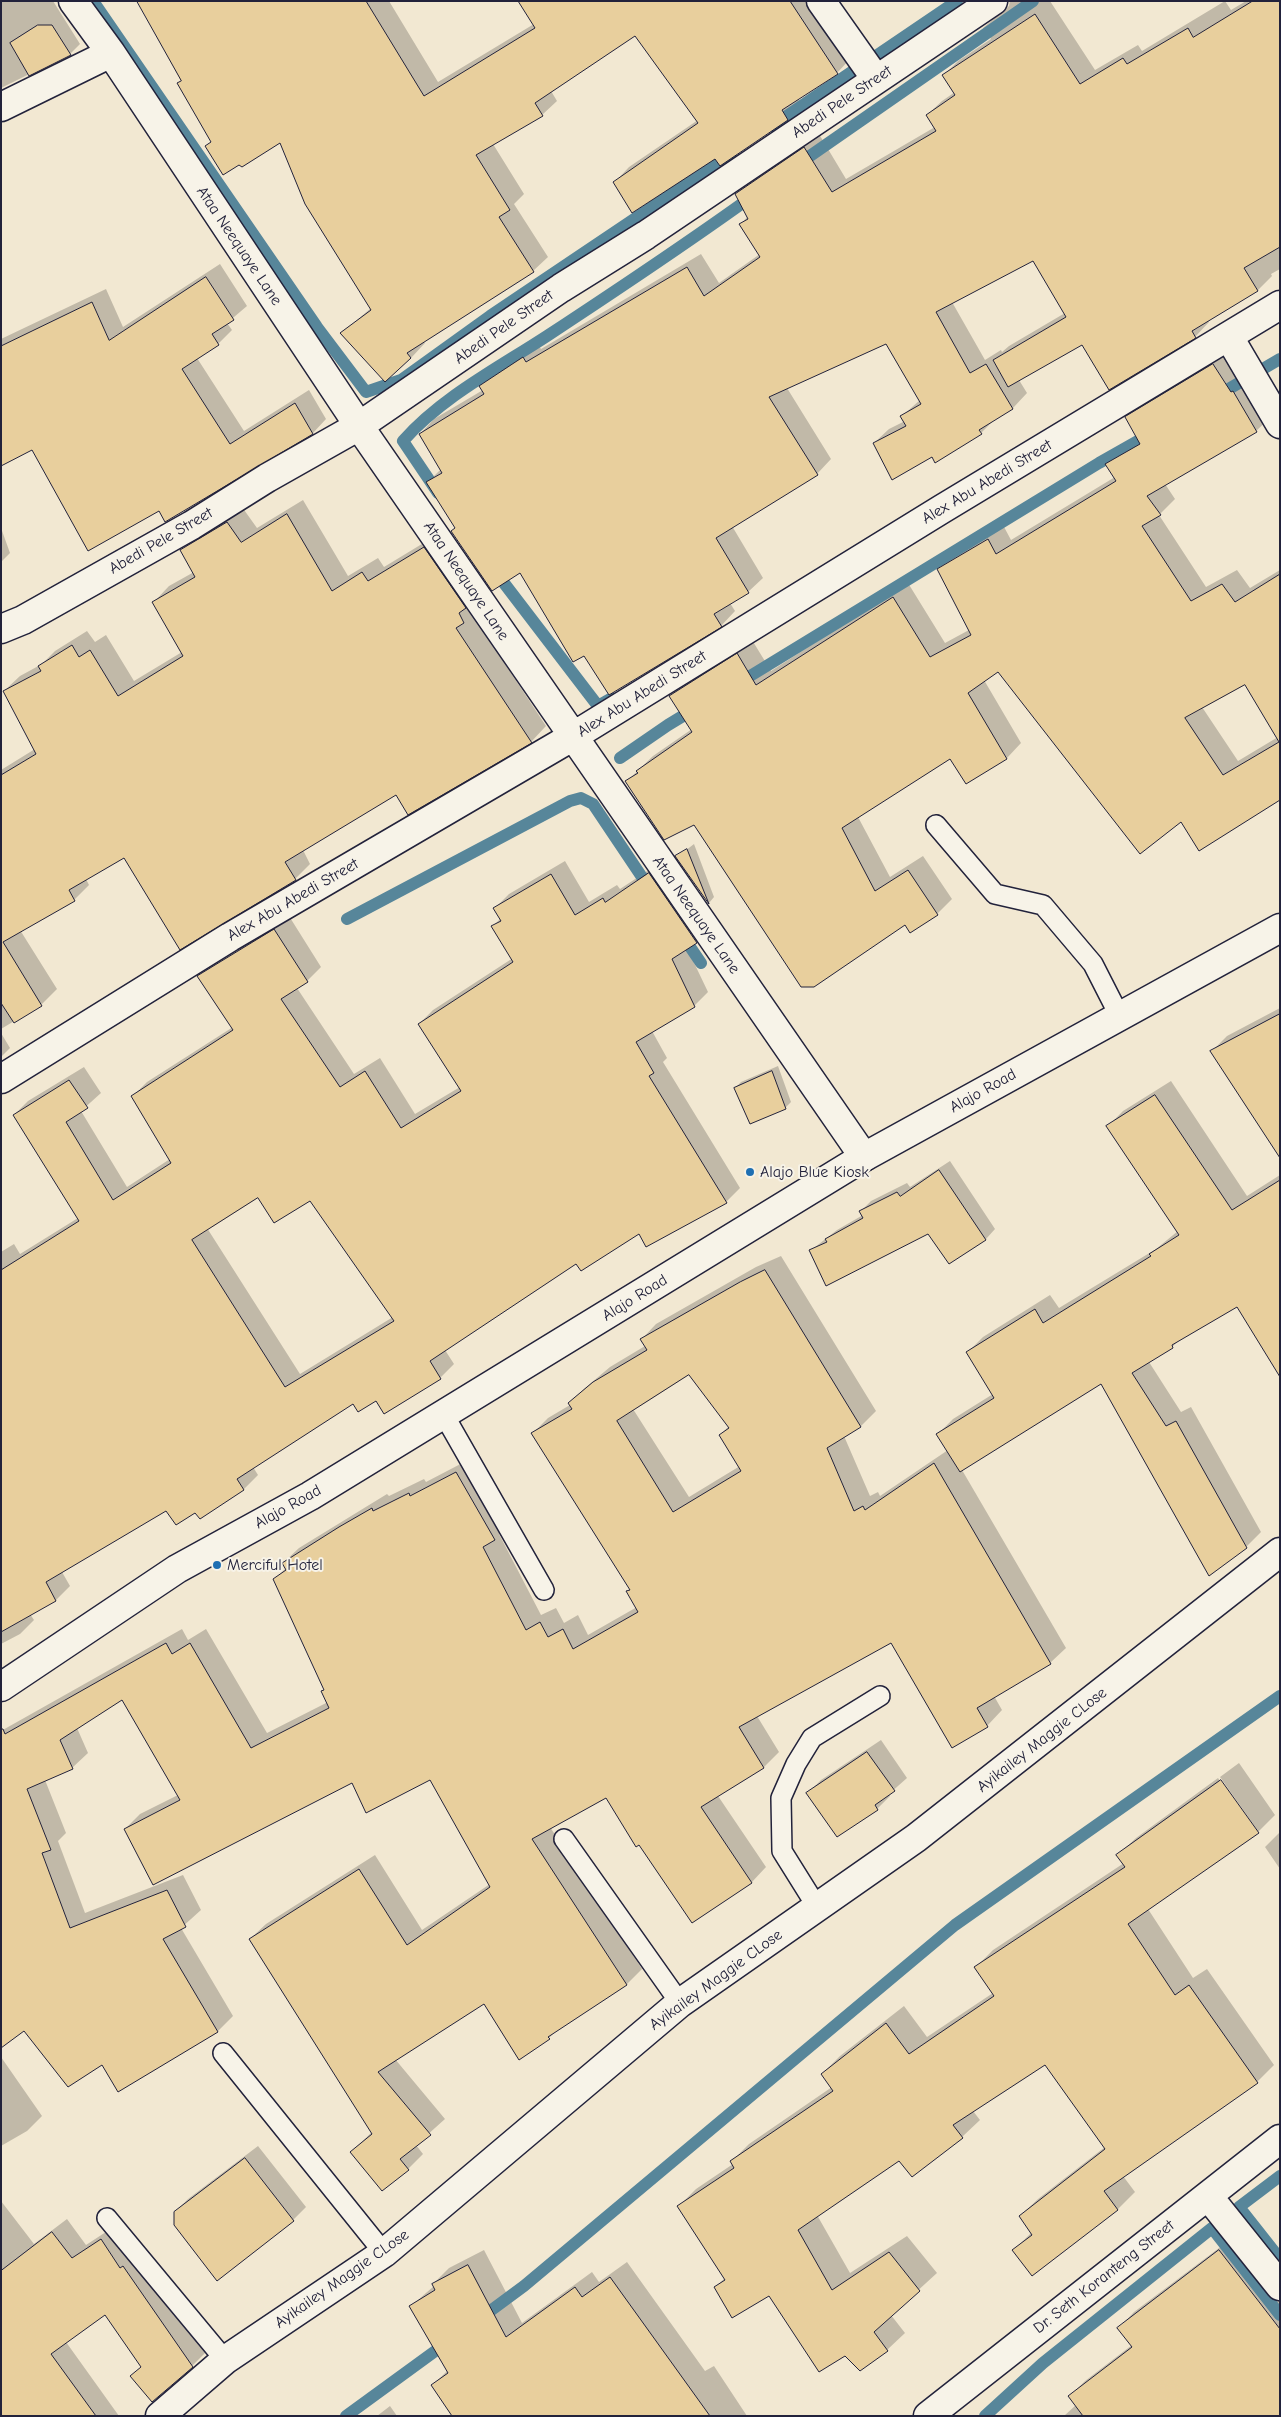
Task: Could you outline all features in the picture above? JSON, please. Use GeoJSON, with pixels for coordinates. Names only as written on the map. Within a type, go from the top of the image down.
{"type":"FeatureCollection","features":[{"type":"Feature","properties":{"kind":"street","name":"Ataa Neequaye Lane"},"geometry":{"type":"LineString","coordinates":[[73,1],[111,53],[359,426],[572,737],[864,1157]]}},
{"type":"Feature","properties":{"kind":"street"},"geometry":{"type":"LineString","coordinates":[[821,1],[876,79]]}},
{"type":"Feature","properties":{"kind":"street","name":"Abedi Pele Street"},"geometry":{"type":"LineString","coordinates":[[1,628],[22,620],[192,525],[267,478],[359,426],[561,288],[646,235],[993,1]]}},
{"type":"Feature","properties":{"kind":"street"},"geometry":{"type":"LineString","coordinates":[[1,108],[111,53]]}},
{"type":"Feature","properties":{"kind":"street","name":"Alex Abu Abedi Street"},"geometry":{"type":"LineString","coordinates":[[1,1079],[230,937],[572,737],[942,509],[1280,305]]}},
{"type":"Feature","properties":{"kind":"street"},"geometry":{"type":"LineString","coordinates":[[1228,337],[1280,424]]}},
{"type":"Feature","properties":{"kind":"street","name":"Alajo Road"},"geometry":{"type":"LineString","coordinates":[[1,1687],[177,1569],[310,1496],[864,1157],[1280,928]]}},
{"type":"Feature","properties":{"kind":"street","name":"Ayikailey Maggie CLose"},"geometry":{"type":"LineString","coordinates":[[160,2416],[225,2360],[384,2253],[680,2003],[916,1838],[1280,1552]]}},
{"type":"Feature","properties":{"kind":"street","name":"Dr. Seth Koranteng Street"},"geometry":{"type":"LineString","coordinates":[[928,2416],[1280,2139]]}},
{"type":"Feature","properties":{"kind":"street"},"geometry":{"type":"LineString","coordinates":[[1208,2196],[1280,2286]]}},
{"type":"Feature","properties":{"kind":"lane"},"geometry":{"type":"LineString","coordinates":[[936,825],[995,894],[1043,905],[1093,964],[1119,1015]]}},
{"type":"Feature","properties":{"kind":"lane"},"geometry":{"type":"LineString","coordinates":[[444,1415],[544,1590]]}},
{"type":"Feature","properties":{"kind":"lane"},"geometry":{"type":"LineString","coordinates":[[817,1906],[782,1851],[781,1798],[796,1764],[812,1738],[880,1696]]}},
{"type":"Feature","properties":{"kind":"lane"},"geometry":{"type":"LineString","coordinates":[[564,1839],[680,2003]]}},
{"type":"Feature","properties":{"kind":"lane"},"geometry":{"type":"LineString","coordinates":[[222,2053],[384,2253]]}},
{"type":"Feature","properties":{"kind":"lane"},"geometry":{"type":"LineString","coordinates":[[107,2218],[225,2360]]}},
{"type":"Feature","properties":{"kind":"building"},"geometry":{"type":"Polygon","coordinates":[[[137,1],[366,1],[424,96],[535,28],[518,1],[790,1],[838,74],[782,110],[788,120],[720,166],[715,159],[632,213],[613,182],[698,123],[635,36],[535,103],[543,116],[476,155],[510,210],[499,217],[534,272],[407,353],[411,358],[385,382],[340,333],[371,310],[305,204],[280,143],[242,167],[239,165],[223,175],[205,146],[211,142],[177,83],[181,81],[137,1]]]}},
{"type":"Feature","properties":{"kind":"building"},"geometry":{"type":"Polygon","coordinates":[[[1253,1],[1280,1],[1280,247],[1244,268],[1258,291],[1192,331],[1196,338],[1109,390],[1082,345],[1008,387],[993,360],[1066,317],[1033,261],[936,312],[970,373],[986,364],[1013,409],[979,430],[982,434],[935,463],[932,457],[892,480],[873,443],[906,426],[900,416],[921,404],[886,344],[769,397],[818,475],[716,538],[749,593],[714,614],[722,627],[609,695],[584,656],[573,662],[520,573],[492,591],[451,531],[455,528],[426,482],[442,473],[419,434],[484,394],[479,386],[523,357],[526,362],[687,267],[704,296],[760,257],[739,224],[748,219],[735,194],[804,147],[832,192],[936,131],[926,115],[955,95],[942,75],[1035,14],[1080,84],[1123,58],[1127,64],[1188,28],[1193,37],[1253,1]]]}},
{"type":"Feature","properties":{"kind":"building"},"geometry":{"type":"Polygon","coordinates":[[[38,25],[52,25],[71,55],[29,76],[10,43],[38,25]]]}},
{"type":"Feature","properties":{"kind":"building"},"geometry":{"type":"Polygon","coordinates":[[[206,277],[234,320],[212,334],[219,345],[182,369],[230,444],[295,403],[313,434],[165,522],[159,511],[88,551],[32,450],[1,466],[1,346],[92,302],[109,340],[206,277]]]}},
{"type":"Feature","properties":{"kind":"building"},"geometry":{"type":"Polygon","coordinates":[[[1213,364],[1231,392],[1233,391],[1257,432],[1147,496],[1161,515],[1142,526],[1191,601],[1222,584],[1235,602],[1280,574],[1280,800],[1199,851],[1181,822],[1140,854],[998,672],[968,693],[1007,759],[966,784],[950,759],[842,828],[875,891],[908,870],[938,915],[910,933],[905,925],[814,987],[801,987],[694,825],[664,840],[625,781],[638,773],[636,771],[692,732],[669,696],[737,653],[756,685],[893,597],[930,657],[971,635],[937,569],[988,539],[996,554],[1116,481],[1105,464],[1140,444],[1125,417],[1213,364]],[[1245,685],[1185,718],[1223,775],[1279,742],[1245,685]]]}},
{"type":"Feature","properties":{"kind":"building"},"geometry":{"type":"Polygon","coordinates":[[[287,514],[332,591],[362,572],[368,581],[424,547],[466,608],[459,613],[464,623],[456,628],[532,743],[408,815],[396,795],[285,862],[296,880],[180,950],[124,858],[69,890],[75,901],[3,942],[42,1006],[14,1023],[1,1003],[1,775],[36,754],[3,691],[41,671],[38,666],[72,645],[79,657],[90,650],[118,696],[183,656],[152,602],[195,577],[180,550],[227,522],[241,542],[287,514]]]}},
{"type":"Feature","properties":{"kind":"building"},"geometry":{"type":"Polygon","coordinates":[[[687,849],[709,904],[675,856],[687,849]]]}},
{"type":"Feature","properties":{"kind":"building"},"geometry":{"type":"Polygon","coordinates":[[[649,873],[697,943],[672,959],[695,1007],[636,1042],[654,1073],[649,1076],[727,1203],[646,1247],[639,1234],[581,1271],[576,1264],[430,1361],[441,1379],[384,1414],[376,1401],[358,1412],[353,1404],[237,1479],[244,1490],[200,1519],[195,1513],[176,1525],[166,1511],[46,1582],[56,1601],[1,1632],[1,1270],[79,1221],[13,1115],[69,1080],[88,1108],[66,1122],[113,1200],[171,1163],[131,1096],[233,1030],[197,976],[274,929],[308,982],[281,999],[340,1087],[365,1071],[401,1128],[461,1091],[418,1024],[513,962],[491,926],[501,921],[493,908],[551,874],[575,915],[603,898],[605,902],[649,873]],[[258,1198],[192,1240],[285,1387],[394,1321],[310,1201],[274,1223],[258,1198]]]}},
{"type":"Feature","properties":{"kind":"building"},"geometry":{"type":"Polygon","coordinates":[[[1280,1014],[1280,1158],[1210,1051],[1280,1014]]]}},
{"type":"Feature","properties":{"kind":"building"},"geometry":{"type":"Polygon","coordinates":[[[772,1071],[786,1109],[750,1124],[734,1088],[772,1071]]]}},
{"type":"Feature","properties":{"kind":"building"},"geometry":{"type":"Polygon","coordinates":[[[1155,1095],[1232,1210],[1280,1180],[1280,1377],[1237,1307],[1172,1345],[1173,1348],[1132,1373],[1166,1426],[1176,1421],[1247,1548],[1209,1576],[1101,1384],[960,1472],[936,1434],[994,1398],[966,1352],[1035,1309],[1043,1323],[1151,1256],[1149,1254],[1179,1235],[1106,1126],[1155,1095]]]}},
{"type":"Feature","properties":{"kind":"building"},"geometry":{"type":"Polygon","coordinates":[[[939,1170],[986,1240],[949,1264],[928,1234],[826,1286],[809,1250],[827,1242],[825,1239],[863,1218],[859,1211],[897,1192],[900,1196],[939,1170]]]}},
{"type":"Feature","properties":{"kind":"building"},"geometry":{"type":"Polygon","coordinates":[[[765,1270],[861,1427],[827,1448],[854,1511],[863,1506],[865,1510],[934,1463],[1051,1664],[977,1708],[988,1727],[952,1748],[891,1643],[739,1727],[764,1768],[701,1807],[752,1883],[692,1923],[639,1845],[636,1847],[606,1798],[532,1839],[627,1985],[548,2037],[550,2039],[519,2060],[484,2004],[378,2072],[431,2135],[400,2159],[409,2170],[382,2191],[350,2152],[372,2134],[249,1939],[359,1869],[407,1945],[490,1887],[430,1780],[366,1813],[352,1783],[153,1885],[124,1829],[180,1800],[122,1700],[60,1740],[73,1769],[27,1789],[51,1850],[42,1853],[70,1928],[167,1890],[186,1927],[163,1939],[218,2032],[118,2092],[102,2065],[68,2087],[24,2031],[1,2048],[1,1729],[3,1729],[5,1734],[166,1643],[172,1654],[190,1643],[251,1748],[329,1708],[321,1691],[324,1690],[273,1579],[286,1570],[282,1563],[339,1527],[372,1508],[373,1511],[409,1493],[410,1496],[456,1472],[495,1540],[483,1547],[526,1630],[540,1622],[548,1637],[563,1629],[573,1649],[638,1612],[626,1591],[630,1590],[531,1433],[572,1409],[568,1403],[593,1382],[647,1350],[640,1339],[740,1282],[765,1270]],[[689,1375],[617,1421],[673,1512],[741,1471],[719,1435],[729,1428],[689,1375]]]}},
{"type":"Feature","properties":{"kind":"building"},"geometry":{"type":"Polygon","coordinates":[[[867,1752],[895,1791],[875,1805],[878,1810],[837,1837],[806,1793],[867,1752]]]}},
{"type":"Feature","properties":{"kind":"building"},"geometry":{"type":"Polygon","coordinates":[[[1221,1780],[1259,1833],[1128,1924],[1175,1995],[1189,1985],[1258,2083],[1104,2191],[1118,2210],[1032,2276],[1012,2250],[1032,2235],[1019,2216],[1105,2149],[1045,2065],[953,2125],[963,2138],[912,2177],[899,2161],[798,2230],[832,2290],[889,2252],[920,2291],[874,2332],[888,2351],[860,2371],[845,2356],[819,2372],[769,2296],[732,2318],[714,2287],[725,2280],[677,2206],[734,2168],[730,2161],[833,2091],[821,2074],[886,2023],[909,2054],[994,1996],[974,1967],[1125,1867],[1116,1855],[1221,1780]]]}},
{"type":"Feature","properties":{"kind":"building"},"geometry":{"type":"Polygon","coordinates":[[[245,2158],[294,2221],[217,2281],[174,2225],[174,2212],[245,2158]]]}},
{"type":"Feature","properties":{"kind":"building"},"geometry":{"type":"Polygon","coordinates":[[[52,2232],[72,2258],[101,2239],[120,2268],[123,2266],[193,2367],[152,2402],[130,2376],[141,2367],[105,2315],[51,2354],[96,2416],[1,2416],[1,2271],[52,2232]]]}},
{"type":"Feature","properties":{"kind":"building"},"geometry":{"type":"Polygon","coordinates":[[[1219,2250],[1280,2329],[1280,2416],[1083,2416],[1068,2396],[1132,2347],[1117,2328],[1219,2250]]]}},
{"type":"Feature","properties":{"kind":"building"},"geometry":{"type":"Polygon","coordinates":[[[468,2265],[506,2337],[575,2287],[582,2297],[610,2277],[710,2416],[452,2416],[431,2385],[448,2373],[409,2306],[435,2290],[432,2284],[468,2265]]]}},
{"type":"Feature","properties":{"kind":"waterway"},"geometry":{"type":"LineString","coordinates":[[93,1],[317,327],[366,392],[401,380],[490,316],[731,154]]}},
{"type":"Feature","properties":{"kind":"waterway"},"geometry":{"type":"LineString","coordinates":[[873,58],[957,1]]}},
{"type":"Feature","properties":{"kind":"waterway"},"geometry":{"type":"LineString","coordinates":[[797,165],[1033,1]]}},
{"type":"Feature","properties":{"kind":"waterway"},"geometry":{"type":"LineString","coordinates":[[772,126],[853,71]]}},
{"type":"Feature","properties":{"kind":"waterway"},"geometry":{"type":"LineString","coordinates":[[438,493],[403,441],[418,425],[471,384],[625,284],[754,195]]}},
{"type":"Feature","properties":{"kind":"waterway"},"geometry":{"type":"LineString","coordinates":[[1215,397],[1280,359]]}},
{"type":"Feature","properties":{"kind":"waterway"},"geometry":{"type":"LineString","coordinates":[[737,684],[1099,463],[1152,433]]}},
{"type":"Feature","properties":{"kind":"waterway"},"geometry":{"type":"LineString","coordinates":[[494,570],[598,706],[612,698]]}},
{"type":"Feature","properties":{"kind":"waterway"},"geometry":{"type":"LineString","coordinates":[[620,758],[696,708]]}},
{"type":"Feature","properties":{"kind":"waterway"},"geometry":{"type":"LineString","coordinates":[[347,919],[570,801],[581,798],[593,804],[652,892]]}},
{"type":"Feature","properties":{"kind":"waterway"},"geometry":{"type":"LineString","coordinates":[[682,935],[701,963]]}},
{"type":"Feature","properties":{"kind":"waterway"},"geometry":{"type":"LineString","coordinates":[[478,2320],[524,2286],[955,1925],[1280,1696]]}},
{"type":"Feature","properties":{"kind":"waterway"},"geometry":{"type":"LineString","coordinates":[[1280,2176],[1239,2207],[1280,2259]]}},
{"type":"Feature","properties":{"kind":"waterway"},"geometry":{"type":"LineString","coordinates":[[985,2416],[1043,2363],[1212,2228],[1280,2315]]}},
{"type":"Feature","properties":{"kind":"waterway"},"geometry":{"type":"LineString","coordinates":[[346,2416],[449,2341]]}},
{"type":"Feature","properties":{"kind":"place","name":"Alajo Blue Kiosk"},"geometry":{"type":"Point","coordinates":[750,1172]}},
{"type":"Feature","properties":{"kind":"place","name":"Merciful Hotel"},"geometry":{"type":"Point","coordinates":[217,1565]}}]}
